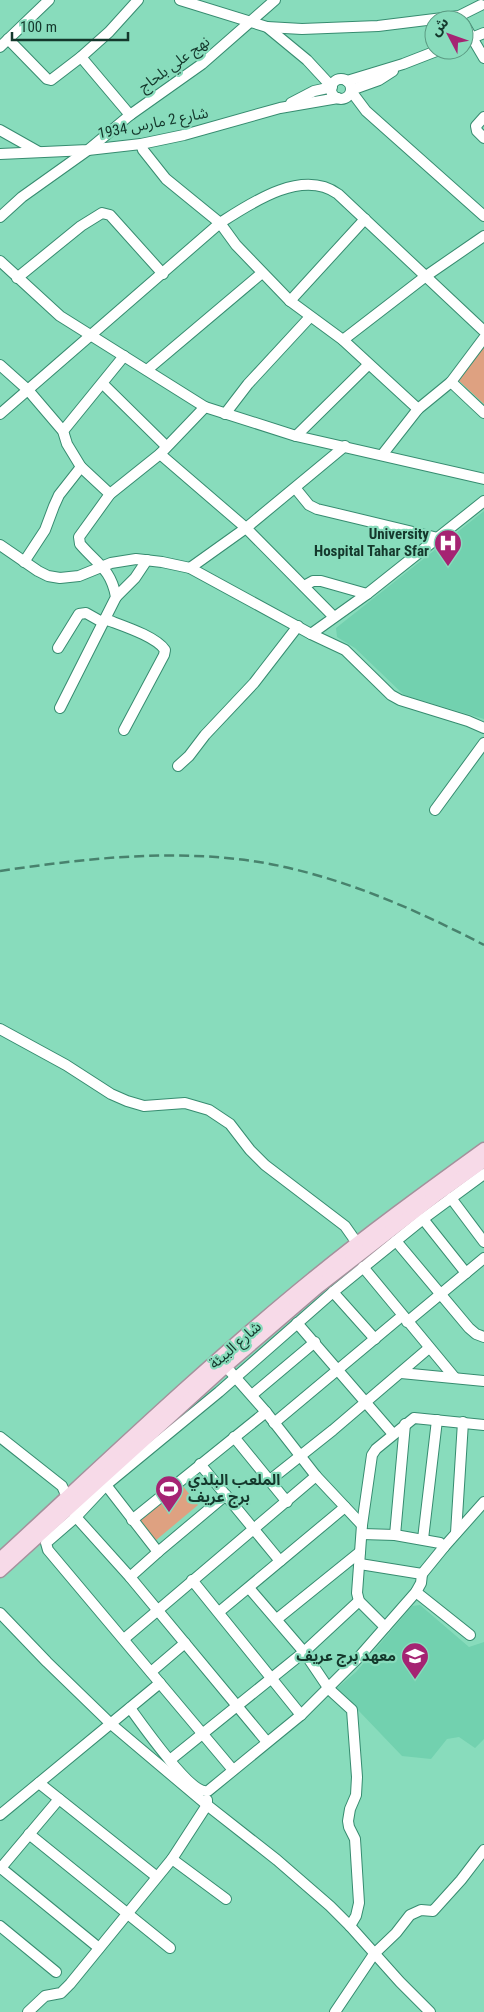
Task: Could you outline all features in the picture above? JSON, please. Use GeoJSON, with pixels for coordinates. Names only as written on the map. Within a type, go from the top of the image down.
{"type":"FeatureCollection","features":[{"type":"Feature","properties":{"kind":"main road","name":"شارع البيئة"},"geometry":{"type":"LineString","coordinates":[[0,1571],[71,1507],[311,1279],[484,1149]]}},
{"type":"Feature","properties":{"kind":"main road","name":"شارع البيئة"},"geometry":{"type":"LineString","coordinates":[[222,1363],[325,1281],[484,1161]]}},
{"type":"Feature","properties":{"kind":"main road","name":"شارع البيئة"},"geometry":{"type":"LineString","coordinates":[[0,1559],[71,1507]]}},
{"type":"Feature","properties":{"kind":"street"},"geometry":{"type":"LineString","coordinates":[[0,47],[50,0]]}},
{"type":"Feature","properties":{"kind":"street"},"geometry":{"type":"LineString","coordinates":[[8,39],[49,80],[54,79],[122,19],[138,0]]}},
{"type":"Feature","properties":{"kind":"street"},"geometry":{"type":"LineString","coordinates":[[180,0],[267,27],[302,29],[424,23]]}},
{"type":"Feature","properties":{"kind":"street","name":"نهج علي بلحاج"},"geometry":{"type":"LineString","coordinates":[[0,217],[22,197],[88,150],[130,115],[202,64],[275,0]]}},
{"type":"Feature","properties":{"kind":"street"},"geometry":{"type":"LineString","coordinates":[[267,27],[307,60],[347,85],[366,111],[484,216]]}},
{"type":"Feature","properties":{"kind":"street"},"geometry":{"type":"LineString","coordinates":[[474,46],[484,58]]}},
{"type":"Feature","properties":{"kind":"street"},"geometry":{"type":"LineString","coordinates":[[332,87],[334,82],[347,85],[424,56]]}},
{"type":"Feature","properties":{"kind":"street"},"geometry":{"type":"LineString","coordinates":[[81,57],[130,115]]}},
{"type":"Feature","properties":{"kind":"street"},"geometry":{"type":"LineString","coordinates":[[307,60],[332,87],[333,94],[366,111]]}},
{"type":"Feature","properties":{"kind":"street"},"geometry":{"type":"LineString","coordinates":[[340,98],[348,96],[347,85]]}},
{"type":"Feature","properties":{"kind":"street","name":"شارع 2 مارس 1934"},"geometry":{"type":"LineString","coordinates":[[280,108],[314,91],[332,87]]}},
{"type":"Feature","properties":{"kind":"street","name":"شارع 2 مارس 1934"},"geometry":{"type":"LineString","coordinates":[[1,152],[40,153],[141,144],[184,135],[280,108],[340,98]]}},
{"type":"Feature","properties":{"kind":"street"},"geometry":{"type":"LineString","coordinates":[[484,117],[476,126],[477,131],[484,138]]}},
{"type":"Feature","properties":{"kind":"street"},"geometry":{"type":"LineString","coordinates":[[0,130],[40,153]]}},
{"type":"Feature","properties":{"kind":"street"},"geometry":{"type":"LineString","coordinates":[[141,144],[143,150],[166,179],[220,223],[236,245],[290,301],[343,340],[418,409]]}},
{"type":"Feature","properties":{"kind":"street"},"geometry":{"type":"LineString","coordinates":[[0,414],[220,223],[249,204],[264,197],[302,185],[314,184],[330,188],[484,331]]}},
{"type":"Feature","properties":{"kind":"street"},"geometry":{"type":"LineString","coordinates":[[17,278],[81,226],[102,213],[110,215],[163,274]]}},
{"type":"Feature","properties":{"kind":"street"},"geometry":{"type":"LineString","coordinates":[[290,301],[365,219]]}},
{"type":"Feature","properties":{"kind":"street"},"geometry":{"type":"LineString","coordinates":[[343,340],[426,276],[484,236]]}},
{"type":"Feature","properties":{"kind":"street"},"geometry":{"type":"LineString","coordinates":[[0,261],[60,316],[204,407],[296,436],[484,478]]}},
{"type":"Feature","properties":{"kind":"street"},"geometry":{"type":"LineString","coordinates":[[147,370],[262,273]]}},
{"type":"Feature","properties":{"kind":"street"},"geometry":{"type":"LineString","coordinates":[[225,414],[248,384],[310,316]]}},
{"type":"Feature","properties":{"kind":"street"},"geometry":{"type":"LineString","coordinates":[[382,455],[418,409],[451,382],[484,338]]}},
{"type":"Feature","properties":{"kind":"street"},"geometry":{"type":"LineString","coordinates":[[64,431],[124,356]]}},
{"type":"Feature","properties":{"kind":"street"},"geometry":{"type":"LineString","coordinates":[[0,365],[28,390],[64,431],[67,444],[81,467],[110,494]]}},
{"type":"Feature","properties":{"kind":"street"},"geometry":{"type":"LineString","coordinates":[[296,436],[368,365]]}},
{"type":"Feature","properties":{"kind":"street"},"geometry":{"type":"LineString","coordinates":[[451,382],[484,413]]}},
{"type":"Feature","properties":{"kind":"street"},"geometry":{"type":"LineString","coordinates":[[103,384],[163,450],[246,528],[334,617]]}},
{"type":"Feature","properties":{"kind":"street"},"geometry":{"type":"LineString","coordinates":[[116,597],[112,583],[103,565],[82,547],[79,541],[82,532],[110,494],[163,450],[204,407]]}},
{"type":"Feature","properties":{"kind":"street"},"geometry":{"type":"LineString","coordinates":[[190,568],[246,528],[345,446]]}},
{"type":"Feature","properties":{"kind":"street"},"geometry":{"type":"LineString","coordinates":[[24,562],[45,530],[59,495],[81,467]]}},
{"type":"Feature","properties":{"kind":"street"},"geometry":{"type":"LineString","coordinates":[[296,488],[309,505],[317,509],[438,538]]}},
{"type":"Feature","properties":{"kind":"street"},"geometry":{"type":"LineString","coordinates":[[312,634],[367,594],[484,501]]}},
{"type":"Feature","properties":{"kind":"street"},"geometry":{"type":"LineString","coordinates":[[0,545],[48,576],[60,578],[79,576],[103,565],[128,560],[147,560],[190,568],[345,650],[391,695],[400,700],[468,720],[484,728]]}},
{"type":"Feature","properties":{"kind":"street"},"geometry":{"type":"LineString","coordinates":[[60,708],[116,597],[135,578],[147,560]]}},
{"type":"Feature","properties":{"kind":"street"},"geometry":{"type":"LineString","coordinates":[[304,586],[313,581],[321,581],[367,594]]}},
{"type":"Feature","properties":{"kind":"street"},"geometry":{"type":"LineString","coordinates":[[58,648],[79,614],[86,613],[148,638],[165,650],[124,730]]}},
{"type":"Feature","properties":{"kind":"street"},"geometry":{"type":"LineString","coordinates":[[178,766],[254,683],[298,626]]}},
{"type":"Feature","properties":{"kind":"street"},"geometry":{"type":"LineString","coordinates":[[435,810],[484,743]]}},
{"type":"Feature","properties":{"kind":"street"},"geometry":{"type":"LineString","coordinates":[[0,1030],[66,1066],[111,1094],[127,1101],[144,1106],[186,1103],[200,1106],[216,1114],[230,1124],[250,1150],[265,1165],[345,1226],[357,1243]]}},
{"type":"Feature","properties":{"kind":"street"},"geometry":{"type":"LineString","coordinates":[[233,1770],[46,1547],[46,1543],[71,1507],[106,1485],[363,1266],[451,1198],[483,1178]]}},
{"type":"Feature","properties":{"kind":"street"},"geometry":{"type":"LineString","coordinates":[[451,1198],[484,1242]]}},
{"type":"Feature","properties":{"kind":"street"},"geometry":{"type":"LineString","coordinates":[[423,1219],[466,1273]]}},
{"type":"Feature","properties":{"kind":"street"},"geometry":{"type":"LineString","coordinates":[[396,1241],[469,1328],[476,1334],[484,1337]]}},
{"type":"Feature","properties":{"kind":"street"},"geometry":{"type":"LineString","coordinates":[[274,1423],[375,1340],[439,1294],[484,1258]]}},
{"type":"Feature","properties":{"kind":"street"},"geometry":{"type":"LineString","coordinates":[[363,1266],[454,1378]]}},
{"type":"Feature","properties":{"kind":"street"},"geometry":{"type":"LineString","coordinates":[[333,1292],[375,1340]]}},
{"type":"Feature","properties":{"kind":"street"},"geometry":{"type":"LineString","coordinates":[[297,1322],[393,1434]]}},
{"type":"Feature","properties":{"kind":"street"},"geometry":{"type":"LineString","coordinates":[[252,1395],[315,1342]]}},
{"type":"Feature","properties":{"kind":"street"},"geometry":{"type":"LineString","coordinates":[[270,1480],[333,1430],[429,1348]]}},
{"type":"Feature","properties":{"kind":"street"},"geometry":{"type":"LineString","coordinates":[[222,1363],[252,1395],[316,1476],[345,1507],[362,1530],[436,1541],[444,1548]]}},
{"type":"Feature","properties":{"kind":"street"},"geometry":{"type":"LineString","coordinates":[[401,1373],[484,1381]]}},
{"type":"Feature","properties":{"kind":"street"},"geometry":{"type":"LineString","coordinates":[[132,1520],[266,1412]]}},
{"type":"Feature","properties":{"kind":"street"},"geometry":{"type":"LineString","coordinates":[[385,1627],[359,1601],[357,1588],[362,1530],[372,1455],[393,1434],[414,1418],[484,1425]]}},
{"type":"Feature","properties":{"kind":"street"},"geometry":{"type":"LineString","coordinates":[[423,1539],[437,1420]]}},
{"type":"Feature","properties":{"kind":"street"},"geometry":{"type":"LineString","coordinates":[[456,1533],[463,1422]]}},
{"type":"Feature","properties":{"kind":"street"},"geometry":{"type":"LineString","coordinates":[[395,1535],[405,1424]]}},
{"type":"Feature","properties":{"kind":"street"},"geometry":{"type":"LineString","coordinates":[[0,1437],[62,1486],[71,1507],[267,1742]]}},
{"type":"Feature","properties":{"kind":"street"},"geometry":{"type":"LineString","coordinates":[[234,1437],[287,1502]]}},
{"type":"Feature","properties":{"kind":"street"},"geometry":{"type":"LineString","coordinates":[[200,1464],[280,1561]]}},
{"type":"Feature","properties":{"kind":"street"},"geometry":{"type":"LineString","coordinates":[[124,1639],[316,1476]]}},
{"type":"Feature","properties":{"kind":"street"},"geometry":{"type":"LineString","coordinates":[[106,1485],[158,1552]]}},
{"type":"Feature","properties":{"kind":"street"},"geometry":{"type":"LineString","coordinates":[[130,1577],[226,1495]]}},
{"type":"Feature","properties":{"kind":"street"},"geometry":{"type":"LineString","coordinates":[[28,2012],[45,1996],[61,1994],[172,1859],[207,1805],[207,1792],[301,1716],[329,1689],[416,1592],[421,1583],[422,1574],[484,1502]]}},
{"type":"Feature","properties":{"kind":"street"},"geometry":{"type":"LineString","coordinates":[[219,1612],[345,1507]]}},
{"type":"Feature","properties":{"kind":"street"},"geometry":{"type":"LineString","coordinates":[[277,1619],[360,1552]]}},
{"type":"Feature","properties":{"kind":"street"},"geometry":{"type":"LineString","coordinates":[[360,1564],[422,1574]]}},
{"type":"Feature","properties":{"kind":"street"},"geometry":{"type":"LineString","coordinates":[[192,1580],[301,1716]]}},
{"type":"Feature","properties":{"kind":"street"},"geometry":{"type":"LineString","coordinates":[[249,1588],[304,1652],[329,1689],[354,1714],[352,1730],[356,1751],[357,1789],[348,1821],[349,1828],[356,1839],[358,1903],[356,1916],[350,1926]]}},
{"type":"Feature","properties":{"kind":"street"},"geometry":{"type":"LineString","coordinates":[[416,1592],[470,1635]]}},
{"type":"Feature","properties":{"kind":"street"},"geometry":{"type":"LineString","coordinates":[[170,1760],[304,1652],[359,1601]]}},
{"type":"Feature","properties":{"kind":"street"},"geometry":{"type":"LineString","coordinates":[[0,1613],[111,1724],[207,1805],[277,1860],[350,1926],[400,1982],[430,2012]]}},
{"type":"Feature","properties":{"kind":"street"},"geometry":{"type":"LineString","coordinates":[[151,1672],[184,1643]]}},
{"type":"Feature","properties":{"kind":"street"},"geometry":{"type":"LineString","coordinates":[[0,1815],[160,1683]]}},
{"type":"Feature","properties":{"kind":"street"},"geometry":{"type":"LineString","coordinates":[[130,1708],[170,1760],[193,1785],[203,1792],[207,1792]]}},
{"type":"Feature","properties":{"kind":"street"},"geometry":{"type":"LineString","coordinates":[[39,1783],[157,1877]]}},
{"type":"Feature","properties":{"kind":"street"},"geometry":{"type":"LineString","coordinates":[[59,1799],[1,1869],[99,1948]]}},
{"type":"Feature","properties":{"kind":"street"},"geometry":{"type":"LineString","coordinates":[[30,1834],[170,1948]]}},
{"type":"Feature","properties":{"kind":"street"},"geometry":{"type":"LineString","coordinates":[[335,2012],[374,1954],[396,1933],[413,1912],[420,1910],[434,1911],[462,1880],[484,1850]]}},
{"type":"Feature","properties":{"kind":"street"},"geometry":{"type":"LineString","coordinates":[[172,1859],[226,1899]]}},
{"type":"Feature","properties":{"kind":"street"},"geometry":{"type":"LineString","coordinates":[[0,1926],[56,1972]]}},
{"type":"Feature","properties":{"kind":"shaded area"},"geometry":{"type":"Polygon","coordinates":[[[484,340],[484,404],[456,378],[484,340]]]}},
{"type":"Feature","properties":{"kind":"shaded area","name":"University Hospital Tahar Sfar"},"geometry":{"type":"Polygon","coordinates":[[[484,511],[484,719],[404,695],[355,648],[337,637],[336,628],[484,511]]]}},
{"type":"Feature","properties":{"kind":"shaded area","name":"الملعب البلدي برج عريف"},"geometry":{"type":"Polygon","coordinates":[[[182,1485],[198,1505],[155,1541],[139,1521],[182,1485]]]}},
{"type":"Feature","properties":{"kind":"shaded area","name":"معهد برج عريف"},"geometry":{"type":"Polygon","coordinates":[[[420,1605],[469,1647],[484,1642],[484,1739],[475,1748],[459,1737],[447,1739],[431,1759],[402,1756],[337,1688],[356,1672],[412,1606],[420,1605]]]}},
{"type":"Feature","properties":{"kind":"railway"},"geometry":{"type":"LineString","coordinates":[[0,871],[132,856],[199,856],[265,863],[322,877],[378,896],[432,919],[484,945]]}},
{"type":"Feature","properties":{"kind":"place","name":"University Hospital Tahar Sfar"},"geometry":{"type":"Point","coordinates":[448,567]}},
{"type":"Feature","properties":{"kind":"place","name":"الملعب البلدي برج عريف"},"geometry":{"type":"Point","coordinates":[169,1513]}},
{"type":"Feature","properties":{"kind":"place","name":"معهد برج عريف"},"geometry":{"type":"Point","coordinates":[415,1680]}}]}
